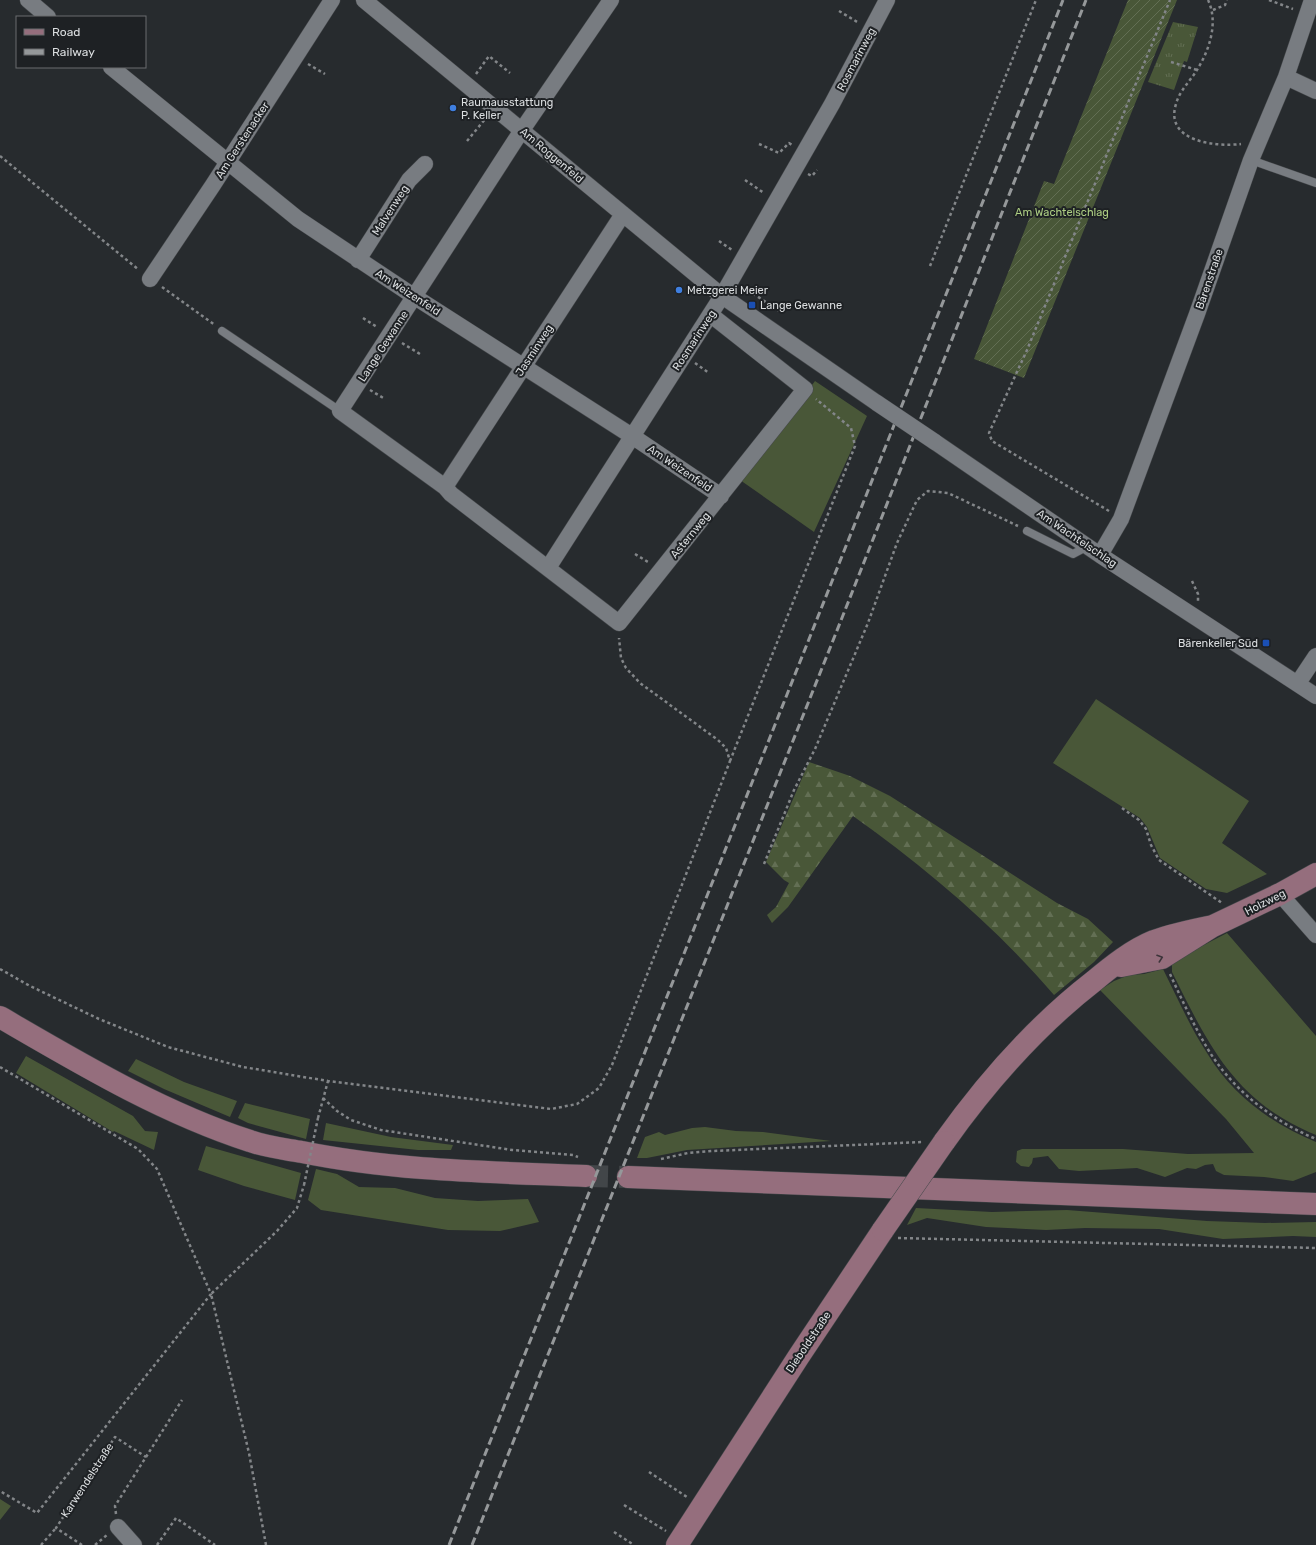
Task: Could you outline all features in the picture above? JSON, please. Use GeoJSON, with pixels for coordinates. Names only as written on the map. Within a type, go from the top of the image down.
{"type":"FeatureCollection","features":[{"type":"Feature","properties":{"kind":"main road","name":"Holzweg"},"geometry":{"type":"LineString","coordinates":[[1101,975],[1162,958],[1213,926],[1239,915],[1316,874]]}},
{"type":"Feature","properties":{"kind":"main road","name":"Holzweg"},"geometry":{"type":"LineString","coordinates":[[1101,975],[1125,957],[1154,941],[1213,926]]}},
{"type":"Feature","properties":{"kind":"main road","name":"Dieboldstraße"},"geometry":{"type":"LineString","coordinates":[[679,1542],[701,1506],[881,1234],[944,1142],[976,1100],[1026,1043],[1063,1006],[1101,975]]}},
{"type":"Feature","properties":{"kind":"main road"},"geometry":{"type":"LineString","coordinates":[[0,1017],[91,1070],[160,1105],[200,1123],[251,1142],[340,1160],[446,1169],[584,1167]]}},
{"type":"Feature","properties":{"kind":"main road"},"geometry":{"type":"LineString","coordinates":[[628,1177],[1316,1204]]}},
{"type":"Feature","properties":{"kind":"street"},"geometry":{"type":"LineString","coordinates":[[28,0],[47,16]]}},
{"type":"Feature","properties":{"kind":"street","name":"Am Gerstenacker"},"geometry":{"type":"LineString","coordinates":[[150,279],[228,162],[332,0]]}},
{"type":"Feature","properties":{"kind":"street","name":"Am Roggenfeld"},"geometry":{"type":"LineString","coordinates":[[364,0],[722,296]]}},
{"type":"Feature","properties":{"kind":"street","name":"Lange Gewanne"},"geometry":{"type":"LineString","coordinates":[[340,412],[522,130],[611,0]]}},
{"type":"Feature","properties":{"kind":"street","name":"Rosmarinweg"},"geometry":{"type":"LineString","coordinates":[[548,568],[722,296],[832,104],[887,0]]}},
{"type":"Feature","properties":{"kind":"street","name":"Bärenstraße"},"geometry":{"type":"LineString","coordinates":[[1094,550],[1121,519],[1197,314],[1251,160],[1286,76],[1309,7]]}},
{"type":"Feature","properties":{"kind":"street","name":"Am Weizenfeld"},"geometry":{"type":"LineString","coordinates":[[112,68],[298,219],[358,260],[632,436],[721,496]]}},
{"type":"Feature","properties":{"kind":"street"},"geometry":{"type":"LineString","coordinates":[[1286,76],[1316,91]]}},
{"type":"Feature","properties":{"kind":"street","name":"Malvenweg"},"geometry":{"type":"LineString","coordinates":[[358,260],[410,180],[425,164]]}},
{"type":"Feature","properties":{"kind":"street","name":"Jasminweg"},"geometry":{"type":"LineString","coordinates":[[445,487],[623,214]]}},
{"type":"Feature","properties":{"kind":"street","name":"Am Wachtelschlag"},"geometry":{"type":"LineString","coordinates":[[722,296],[1094,550],[1316,696]]}},
{"type":"Feature","properties":{"kind":"street"},"geometry":{"type":"LineString","coordinates":[[710,315],[805,389]]}},
{"type":"Feature","properties":{"kind":"street","name":"Asternweg"},"geometry":{"type":"LineString","coordinates":[[619,623],[805,389]]}},
{"type":"Feature","properties":{"kind":"street"},"geometry":{"type":"LineString","coordinates":[[340,412],[445,487],[458,499],[619,623]]}},
{"type":"Feature","properties":{"kind":"street"},"geometry":{"type":"LineString","coordinates":[[1298,683],[1316,656]]}},
{"type":"Feature","properties":{"kind":"street"},"geometry":{"type":"LineString","coordinates":[[1280,894],[1316,935]]}},
{"type":"Feature","properties":{"kind":"street"},"geometry":{"type":"LineString","coordinates":[[118,1527],[134,1545]]}},
{"type":"Feature","properties":{"kind":"lane"},"geometry":{"type":"LineString","coordinates":[[1251,160],[1316,183]]}},
{"type":"Feature","properties":{"kind":"lane"},"geometry":{"type":"LineString","coordinates":[[222,331],[340,412]]}},
{"type":"Feature","properties":{"kind":"lane"},"geometry":{"type":"LineString","coordinates":[[1027,531],[1073,554],[1094,550]]}},
{"type":"Feature","properties":{"kind":"path"},"geometry":{"type":"LineString","coordinates":[[930,266],[1036,0]]}},
{"type":"Feature","properties":{"kind":"path"},"geometry":{"type":"LineString","coordinates":[[1121,519],[992,441],[989,433],[1027,350],[1170,0]]}},
{"type":"Feature","properties":{"kind":"path"},"geometry":{"type":"LineString","coordinates":[[1208,0],[1213,10],[1212,31],[1197,70],[1180,94],[1175,104],[1174,114],[1176,123],[1188,136],[1200,142],[1226,146],[1258,143]]}},
{"type":"Feature","properties":{"kind":"path"},"geometry":{"type":"LineString","coordinates":[[1213,10],[1225,5],[1227,0]]}},
{"type":"Feature","properties":{"kind":"path"},"geometry":{"type":"LineString","coordinates":[[1269,0],[1309,7]]}},
{"type":"Feature","properties":{"kind":"path"},"geometry":{"type":"LineString","coordinates":[[839,11],[872,30]]}},
{"type":"Feature","properties":{"kind":"path"},"geometry":{"type":"LineString","coordinates":[[467,85],[489,56],[510,73]]}},
{"type":"Feature","properties":{"kind":"path"},"geometry":{"type":"LineString","coordinates":[[1171,62],[1197,70]]}},
{"type":"Feature","properties":{"kind":"path"},"geometry":{"type":"LineString","coordinates":[[467,141],[495,108]]}},
{"type":"Feature","properties":{"kind":"path"},"geometry":{"type":"LineString","coordinates":[[759,144],[779,153],[789,143],[804,152]]}},
{"type":"Feature","properties":{"kind":"path"},"geometry":{"type":"LineString","coordinates":[[0,156],[150,279],[222,331]]}},
{"type":"Feature","properties":{"kind":"path"},"geometry":{"type":"LineString","coordinates":[[745,180],[776,202]]}},
{"type":"Feature","properties":{"kind":"path"},"geometry":{"type":"LineString","coordinates":[[730,281],[743,287],[781,312]]}},
{"type":"Feature","properties":{"kind":"path"},"geometry":{"type":"LineString","coordinates":[[0,969],[30,986],[99,1019],[168,1047],[243,1067],[328,1082],[551,1109],[577,1104],[599,1088],[612,1065],[730,761],[855,446],[851,428],[805,389]]}},
{"type":"Feature","properties":{"kind":"path"},"geometry":{"type":"LineString","coordinates":[[764,864],[794,790],[815,749],[868,623],[897,543],[917,500],[928,491],[948,493],[1027,531]]}},
{"type":"Feature","properties":{"kind":"path"},"geometry":{"type":"LineString","coordinates":[[619,623],[621,658],[626,668],[640,683],[718,740],[726,748],[730,761]]}},
{"type":"Feature","properties":{"kind":"path"},"geometry":{"type":"LineString","coordinates":[[1122,808],[1139,820],[1146,829],[1159,860],[1239,915]]}},
{"type":"Feature","properties":{"kind":"path"},"geometry":{"type":"LineString","coordinates":[[1162,958],[1210,1052],[1238,1088],[1286,1125],[1316,1139]]}},
{"type":"Feature","properties":{"kind":"path"},"geometry":{"type":"LineString","coordinates":[[0,1067],[138,1149],[157,1169],[211,1294],[249,1453],[266,1545]]}},
{"type":"Feature","properties":{"kind":"path"},"geometry":{"type":"LineString","coordinates":[[0,1491],[37,1513],[211,1294],[277,1231],[297,1208],[304,1185],[318,1118],[328,1082]]}},
{"type":"Feature","properties":{"kind":"path"},"geometry":{"type":"LineString","coordinates":[[324,1098],[337,1111],[351,1120],[381,1130],[512,1150],[572,1155],[584,1167]]}},
{"type":"Feature","properties":{"kind":"path"},"geometry":{"type":"LineString","coordinates":[[654,1161],[688,1153],[712,1151],[944,1142]]}},
{"type":"Feature","properties":{"kind":"path"},"geometry":{"type":"LineString","coordinates":[[881,1234],[1316,1248]]}},
{"type":"Feature","properties":{"kind":"path"},"geometry":{"type":"LineString","coordinates":[[118,1527],[115,1506],[182,1400]]}},
{"type":"Feature","properties":{"kind":"path","name":"Karwendelstraße"},"geometry":{"type":"LineString","coordinates":[[82,1545],[56,1528],[115,1437],[146,1457]]}},
{"type":"Feature","properties":{"kind":"path"},"geometry":{"type":"LineString","coordinates":[[649,1472],[701,1506]]}},
{"type":"Feature","properties":{"kind":"path"},"geometry":{"type":"LineString","coordinates":[[624,1505],[679,1542]]}},
{"type":"Feature","properties":{"kind":"path"},"geometry":{"type":"LineString","coordinates":[[157,1545],[176,1518],[215,1545]]}},
{"type":"Feature","properties":{"kind":"path"},"geometry":{"type":"LineString","coordinates":[[41,1545],[56,1528]]}},
{"type":"Feature","properties":{"kind":"path"},"geometry":{"type":"LineString","coordinates":[[614,1532],[634,1545]]}},
{"type":"Feature","properties":{"kind":"green space","name":"Am Wachtelschlag"},"geometry":{"type":"Polygon","coordinates":[[[1128,0],[1177,0],[1024,378],[974,359],[1044,181],[1054,184],[1128,0]]]}},
{"type":"Feature","properties":{"kind":"green space"},"geometry":{"type":"Polygon","coordinates":[[[1173,22],[1198,27],[1187,62],[1184,61],[1174,90],[1148,82],[1173,22]]]}},
{"type":"Feature","properties":{"kind":"green space"},"geometry":{"type":"Polygon","coordinates":[[[815,381],[867,416],[814,532],[740,480],[815,381]]]}},
{"type":"Feature","properties":{"kind":"green space"},"geometry":{"type":"Polygon","coordinates":[[[1096,699],[1249,801],[1222,843],[1267,874],[1227,893],[1206,889],[1160,858],[1147,827],[1140,818],[1053,763],[1096,699]]]}},
{"type":"Feature","properties":{"kind":"green space"},"geometry":{"type":"Polygon","coordinates":[[[809,762],[850,776],[890,796],[1057,903],[1088,919],[1113,942],[1094,962],[1054,995],[1032,970],[984,922],[907,856],[853,816],[788,907],[772,923],[767,915],[776,907],[789,883],[766,862],[809,762]]]}},
{"type":"Feature","properties":{"kind":"green space"},"geometry":{"type":"Polygon","coordinates":[[[1227,933],[1316,1036],[1316,1135],[1288,1122],[1265,1106],[1245,1088],[1228,1069],[1212,1047],[1172,972],[1172,964],[1227,933]]]}},
{"type":"Feature","properties":{"kind":"green space"},"geometry":{"type":"Polygon","coordinates":[[[1163,969],[1201,1043],[1228,1082],[1241,1095],[1269,1117],[1300,1135],[1316,1142],[1316,1172],[1293,1181],[1264,1177],[1224,1175],[1216,1171],[1213,1164],[1205,1165],[1196,1169],[1187,1168],[1165,1177],[1137,1168],[1079,1171],[1059,1169],[1048,1156],[1033,1158],[1029,1167],[1021,1166],[1016,1162],[1017,1151],[1022,1149],[1123,1149],[1188,1154],[1254,1153],[1226,1119],[1100,990],[1114,981],[1129,975],[1144,974],[1163,969]]]}},
{"type":"Feature","properties":{"kind":"green space"},"geometry":{"type":"Polygon","coordinates":[[[26,1056],[133,1116],[145,1131],[158,1132],[154,1150],[114,1131],[113,1132],[16,1073],[26,1056]]]}},
{"type":"Feature","properties":{"kind":"green space"},"geometry":{"type":"Polygon","coordinates":[[[136,1059],[184,1082],[237,1101],[230,1117],[164,1089],[128,1071],[136,1059]]]}},
{"type":"Feature","properties":{"kind":"green space"},"geometry":{"type":"Polygon","coordinates":[[[245,1103],[310,1119],[306,1139],[248,1123],[238,1118],[245,1103]]]}},
{"type":"Feature","properties":{"kind":"green space"},"geometry":{"type":"Polygon","coordinates":[[[326,1123],[391,1137],[453,1145],[451,1150],[418,1150],[323,1140],[326,1123]]]}},
{"type":"Feature","properties":{"kind":"green space"},"geometry":{"type":"Polygon","coordinates":[[[705,1127],[736,1131],[763,1132],[831,1141],[687,1150],[647,1158],[637,1158],[645,1137],[659,1132],[665,1135],[692,1128],[705,1127]]]}},
{"type":"Feature","properties":{"kind":"green space"},"geometry":{"type":"Polygon","coordinates":[[[206,1146],[301,1173],[295,1200],[244,1186],[198,1170],[206,1146]]]}},
{"type":"Feature","properties":{"kind":"green space"},"geometry":{"type":"Polygon","coordinates":[[[316,1169],[337,1174],[359,1187],[395,1188],[435,1198],[478,1201],[528,1199],[539,1222],[500,1231],[448,1230],[321,1210],[308,1200],[316,1169]]]}},
{"type":"Feature","properties":{"kind":"green space"},"geometry":{"type":"Polygon","coordinates":[[[916,1208],[992,1212],[1067,1210],[1207,1221],[1265,1223],[1316,1222],[1316,1237],[1293,1236],[1223,1239],[1159,1229],[1085,1228],[1046,1230],[986,1227],[927,1218],[907,1225],[916,1208]]]}},
{"type":"Feature","properties":{"kind":"green space"},"geometry":{"type":"Polygon","coordinates":[[[0,1499],[11,1506],[0,1520],[0,1499]]]}},
{"type":"Feature","properties":{"kind":"tunnel"},"geometry":{"type":"LineString","coordinates":[[586,1176],[628,1177]]}},
{"type":"Feature","properties":{"kind":"railway"},"geometry":{"type":"LineString","coordinates":[[449,1545],[1063,0]]}},
{"type":"Feature","properties":{"kind":"railway"},"geometry":{"type":"LineString","coordinates":[[472,1545],[836,633],[1086,0]]}},
{"type":"Feature","properties":{"kind":"place","name":"Raumausstattung P. Keller"},"geometry":{"type":"Point","coordinates":[453,108]}},
{"type":"Feature","properties":{"kind":"place","name":"Metzgerei Meier"},"geometry":{"type":"Point","coordinates":[679,290]}},
{"type":"Feature","properties":{"kind":"place","name":"Lange Gewanne"},"geometry":{"type":"Point","coordinates":[752,305]}},
{"type":"Feature","properties":{"kind":"place","name":"Bärenkeller Süd"},"geometry":{"type":"Point","coordinates":[1266,643]}}]}
